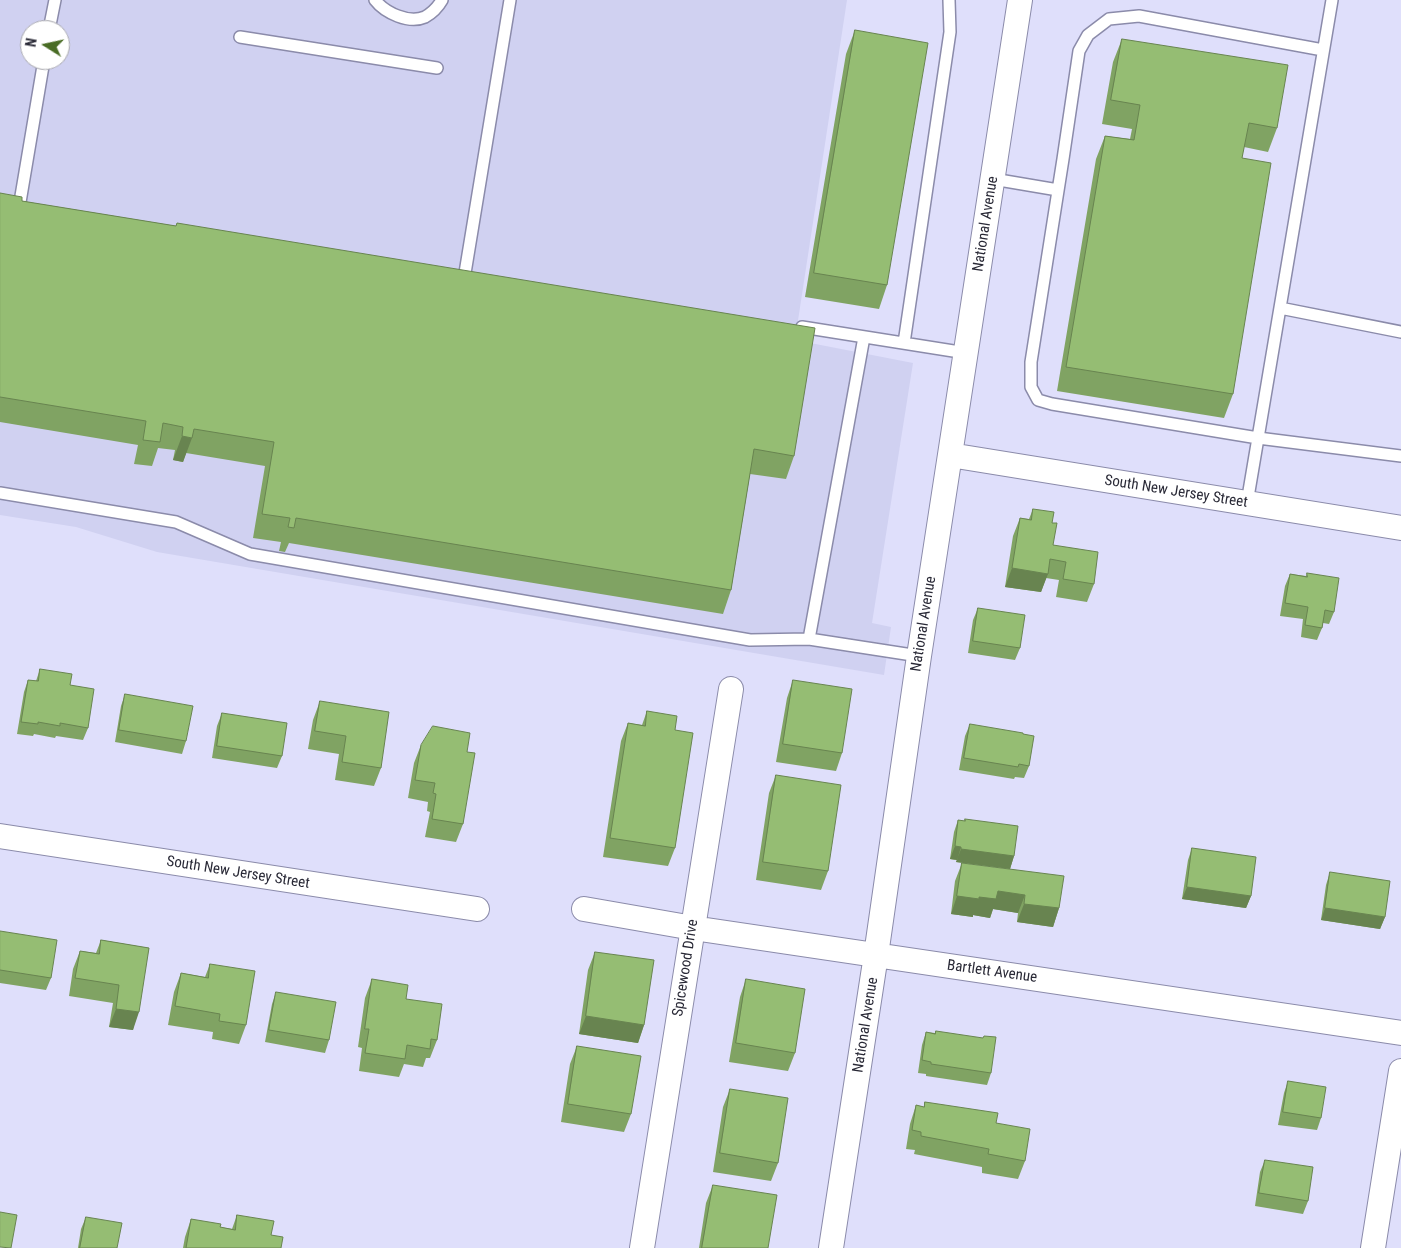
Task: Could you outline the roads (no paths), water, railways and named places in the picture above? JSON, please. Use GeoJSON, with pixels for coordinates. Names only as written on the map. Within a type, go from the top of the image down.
{"type":"FeatureCollection","features":[{"type":"Feature","properties":{"kind":"street","name":"National Avenue"},"geometry":{"type":"LineString","coordinates":[[831,1248],[919,656],[1020,0]]}},
{"type":"Feature","properties":{"kind":"street","name":"South New Jersey Street"},"geometry":{"type":"LineString","coordinates":[[950,455],[1401,528]]}},
{"type":"Feature","properties":{"kind":"street","name":"Spicewood Drive"},"geometry":{"type":"LineString","coordinates":[[642,1248],[731,689]]}},
{"type":"Feature","properties":{"kind":"street","name":"South New Jersey Street"},"geometry":{"type":"LineString","coordinates":[[0,836],[477,909]]}},
{"type":"Feature","properties":{"kind":"street","name":"Bartlett Avenue"},"geometry":{"type":"LineString","coordinates":[[584,909],[693,928],[1401,1033]]}},
{"type":"Feature","properties":{"kind":"street"},"geometry":{"type":"LineString","coordinates":[[1373,1248],[1401,1070]]}},
{"type":"Feature","properties":{"kind":"lane"},"geometry":{"type":"LineString","coordinates":[[51,20],[54,0]]}},
{"type":"Feature","properties":{"kind":"lane"},"geometry":{"type":"LineString","coordinates":[[375,0],[381,8],[395,15],[412,19],[424,17],[437,8],[442,0]]}},
{"type":"Feature","properties":{"kind":"lane"},"geometry":{"type":"LineString","coordinates":[[466,273],[510,0]]}},
{"type":"Feature","properties":{"kind":"lane"},"geometry":{"type":"LineString","coordinates":[[904,343],[950,32],[950,0]]}},
{"type":"Feature","properties":{"kind":"lane"},"geometry":{"type":"LineString","coordinates":[[1247,503],[1332,0]]}},
{"type":"Feature","properties":{"kind":"lane"},"geometry":{"type":"LineString","coordinates":[[1324,50],[1139,16],[1108,19],[1088,35],[1079,51],[1031,362],[1031,387],[1038,400],[1052,404],[1258,438],[1401,456]]}},
{"type":"Feature","properties":{"kind":"lane"},"geometry":{"type":"LineString","coordinates":[[240,37],[437,68]]}},
{"type":"Feature","properties":{"kind":"lane"},"geometry":{"type":"LineString","coordinates":[[7,200],[25,203],[43,70]]}},
{"type":"Feature","properties":{"kind":"lane"},"geometry":{"type":"LineString","coordinates":[[993,179],[1058,190]]}},
{"type":"Feature","properties":{"kind":"lane"},"geometry":{"type":"LineString","coordinates":[[1280,308],[1401,332]]}},
{"type":"Feature","properties":{"kind":"lane"},"geometry":{"type":"LineString","coordinates":[[788,325],[966,353]]}},
{"type":"Feature","properties":{"kind":"lane"},"geometry":{"type":"LineString","coordinates":[[809,639],[864,337]]}},
{"type":"Feature","properties":{"kind":"lane"},"geometry":{"type":"LineString","coordinates":[[0,493],[176,522],[250,554],[750,640],[809,639],[919,656]]}}]}
